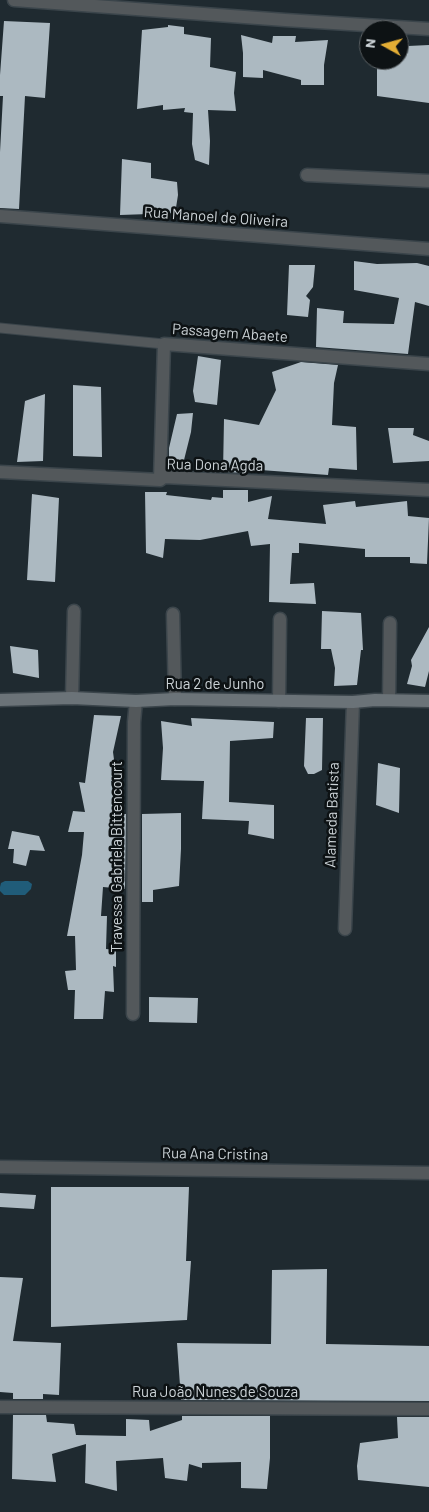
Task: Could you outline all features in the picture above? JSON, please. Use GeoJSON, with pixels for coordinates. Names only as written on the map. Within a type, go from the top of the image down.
{"type":"FeatureCollection","features":[{"type":"Feature","properties":{"kind":"street"},"geometry":{"type":"LineString","coordinates":[[14,0],[276,20],[429,29]]}},
{"type":"Feature","properties":{"kind":"street"},"geometry":{"type":"LineString","coordinates":[[307,174],[429,181]]}},
{"type":"Feature","properties":{"kind":"street","name":"Rua Manoel de Oliveira"},"geometry":{"type":"LineString","coordinates":[[0,216],[429,249]]}},
{"type":"Feature","properties":{"kind":"street","name":"Passagem Abaete"},"geometry":{"type":"LineString","coordinates":[[160,480],[164,344],[429,364]]}},
{"type":"Feature","properties":{"kind":"street","name":"Rua Dona Agda"},"geometry":{"type":"LineString","coordinates":[[0,472],[160,480],[164,477],[429,490]]}},
{"type":"Feature","properties":{"kind":"street"},"geometry":{"type":"LineString","coordinates":[[72,698],[74,611]]}},
{"type":"Feature","properties":{"kind":"street"},"geometry":{"type":"LineString","coordinates":[[173,614],[175,699]]}},
{"type":"Feature","properties":{"kind":"street"},"geometry":{"type":"LineString","coordinates":[[279,701],[280,619]]}},
{"type":"Feature","properties":{"kind":"street"},"geometry":{"type":"LineString","coordinates":[[389,700],[390,623]]}},
{"type":"Feature","properties":{"kind":"street","name":"Rua 2 de Junho"},"geometry":{"type":"LineString","coordinates":[[0,700],[72,698],[136,701],[175,699],[353,702],[389,700],[429,701]]}},
{"type":"Feature","properties":{"kind":"street","name":"Travessa Gabriela Bittencourt"},"geometry":{"type":"LineString","coordinates":[[133,1014],[134,722],[136,701]]}},
{"type":"Feature","properties":{"kind":"street","name":"Alameda Batista"},"geometry":{"type":"LineString","coordinates":[[345,929],[353,702]]}},
{"type":"Feature","properties":{"kind":"street","name":"Rua Ana Cristina"},"geometry":{"type":"LineString","coordinates":[[0,1168],[429,1173]]}},
{"type":"Feature","properties":{"kind":"street","name":"Rua João Nunes de Souza"},"geometry":{"type":"LineString","coordinates":[[0,1407],[429,1409]]}},
{"type":"Feature","properties":{"kind":"lane"},"geometry":{"type":"LineString","coordinates":[[0,328],[164,344]]}},
{"type":"Feature","properties":{"kind":"water"},"geometry":{"type":"Polygon","coordinates":[[[5,881],[28,881],[32,884],[31,889],[25,895],[4,895],[0,891],[0,887],[1,883],[5,881]]]}},
{"type":"Feature","properties":{"kind":"building"},"geometry":{"type":"Polygon","coordinates":[[[4,21],[50,23],[45,98],[25,96],[19,209],[0,208],[3,96],[0,96],[0,75],[4,21]]]}},
{"type":"Feature","properties":{"kind":"building"},"geometry":{"type":"Polygon","coordinates":[[[168,25],[184,27],[184,34],[211,38],[210,67],[236,72],[234,93],[236,111],[208,110],[209,165],[195,160],[192,144],[193,113],[184,112],[185,108],[163,110],[163,105],[137,109],[142,30],[168,27],[168,25]]]}},
{"type":"Feature","properties":{"kind":"building"},"geometry":{"type":"Polygon","coordinates":[[[241,35],[272,43],[273,36],[296,36],[295,42],[328,40],[324,65],[324,85],[301,85],[301,80],[263,70],[263,78],[243,77],[241,35]]]}},
{"type":"Feature","properties":{"kind":"building"},"geometry":{"type":"Polygon","coordinates":[[[429,45],[429,103],[377,96],[377,70],[409,70],[409,46],[429,45]]]}},
{"type":"Feature","properties":{"kind":"building"},"geometry":{"type":"Polygon","coordinates":[[[122,159],[151,163],[151,178],[177,182],[178,195],[175,214],[149,210],[149,214],[120,215],[122,159]]]}},
{"type":"Feature","properties":{"kind":"building"},"geometry":{"type":"Polygon","coordinates":[[[354,261],[377,264],[417,263],[429,266],[429,306],[415,302],[408,354],[316,347],[317,308],[344,311],[343,323],[394,324],[399,298],[354,290],[354,261]]]}},
{"type":"Feature","properties":{"kind":"building"},"geometry":{"type":"Polygon","coordinates":[[[289,265],[315,265],[313,287],[306,296],[310,300],[308,317],[287,315],[289,265]]]}},
{"type":"Feature","properties":{"kind":"building"},"geometry":{"type":"Polygon","coordinates":[[[198,356],[221,360],[217,405],[195,402],[193,391],[198,356]]]}},
{"type":"Feature","properties":{"kind":"building"},"geometry":{"type":"Polygon","coordinates":[[[301,362],[338,365],[334,383],[332,425],[356,427],[357,470],[329,468],[328,475],[247,469],[247,473],[223,472],[224,419],[259,425],[276,390],[272,372],[301,362]]]}},
{"type":"Feature","properties":{"kind":"building"},"geometry":{"type":"Polygon","coordinates":[[[73,385],[101,387],[102,457],[73,456],[73,385]]]}},
{"type":"Feature","properties":{"kind":"building"},"geometry":{"type":"Polygon","coordinates":[[[45,394],[43,461],[17,462],[25,401],[45,394]]]}},
{"type":"Feature","properties":{"kind":"building"},"geometry":{"type":"Polygon","coordinates":[[[193,413],[191,432],[183,464],[169,460],[169,448],[177,414],[193,413]]]}},
{"type":"Feature","properties":{"kind":"building"},"geometry":{"type":"Polygon","coordinates":[[[388,428],[414,428],[413,435],[429,441],[429,461],[393,463],[388,428]]]}},
{"type":"Feature","properties":{"kind":"building"},"geometry":{"type":"Polygon","coordinates":[[[223,490],[248,490],[248,502],[272,496],[268,519],[326,524],[323,505],[355,501],[356,507],[407,501],[408,516],[429,518],[427,564],[410,563],[410,557],[365,557],[365,549],[299,543],[299,553],[292,553],[290,584],[314,583],[316,604],[269,602],[270,544],[251,546],[248,531],[200,540],[165,539],[163,558],[146,553],[145,492],[167,492],[166,495],[211,500],[212,497],[223,498],[223,490]]]}},
{"type":"Feature","properties":{"kind":"building"},"geometry":{"type":"Polygon","coordinates":[[[32,494],[59,498],[55,582],[27,580],[32,494]]]}},
{"type":"Feature","properties":{"kind":"building"},"geometry":{"type":"Polygon","coordinates":[[[322,611],[361,613],[363,650],[361,650],[357,685],[334,686],[335,668],[331,649],[321,649],[322,611]]]}},
{"type":"Feature","properties":{"kind":"building"},"geometry":{"type":"Polygon","coordinates":[[[429,627],[429,671],[425,687],[407,684],[412,666],[411,660],[429,627]]]}},
{"type":"Feature","properties":{"kind":"building"},"geometry":{"type":"Polygon","coordinates":[[[10,646],[38,650],[39,678],[13,673],[10,646]]]}},
{"type":"Feature","properties":{"kind":"building"},"geometry":{"type":"Polygon","coordinates":[[[94,715],[121,716],[113,752],[117,782],[111,781],[117,814],[126,814],[125,889],[103,887],[101,916],[107,916],[106,949],[116,950],[116,967],[113,966],[114,992],[105,991],[103,1019],[74,1019],[75,990],[68,990],[65,971],[76,970],[75,936],[67,936],[82,855],[84,832],[68,832],[73,811],[85,812],[79,782],[85,783],[94,715]]]}},
{"type":"Feature","properties":{"kind":"building"},"geometry":{"type":"Polygon","coordinates":[[[191,718],[274,722],[273,738],[230,741],[229,802],[274,805],[274,839],[248,834],[249,821],[202,819],[204,781],[161,780],[163,748],[161,721],[192,726],[191,718]]]}},
{"type":"Feature","properties":{"kind":"building"},"geometry":{"type":"Polygon","coordinates":[[[306,718],[323,718],[322,770],[314,774],[308,774],[304,766],[306,718]]]}},
{"type":"Feature","properties":{"kind":"building"},"geometry":{"type":"Polygon","coordinates":[[[378,763],[400,768],[399,813],[376,805],[378,763]]]}},
{"type":"Feature","properties":{"kind":"building"},"geometry":{"type":"Polygon","coordinates":[[[181,813],[179,886],[153,890],[153,902],[142,902],[142,814],[181,813]]]}},
{"type":"Feature","properties":{"kind":"building"},"geometry":{"type":"Polygon","coordinates":[[[12,831],[39,836],[45,851],[30,850],[26,866],[13,863],[14,849],[8,849],[12,831]]]}},
{"type":"Feature","properties":{"kind":"building"},"geometry":{"type":"Polygon","coordinates":[[[149,997],[198,998],[197,1023],[149,1022],[149,997]]]}},
{"type":"Feature","properties":{"kind":"building"},"geometry":{"type":"Polygon","coordinates":[[[51,1187],[189,1187],[186,1261],[191,1261],[187,1320],[51,1327],[51,1187]]]}},
{"type":"Feature","properties":{"kind":"building"},"geometry":{"type":"Polygon","coordinates":[[[0,1193],[36,1195],[34,1209],[0,1207],[0,1193]]]}},
{"type":"Feature","properties":{"kind":"building"},"geometry":{"type":"Polygon","coordinates":[[[327,1269],[326,1344],[429,1346],[429,1401],[181,1400],[177,1343],[271,1344],[272,1270],[327,1269]]]}},
{"type":"Feature","properties":{"kind":"building"},"geometry":{"type":"Polygon","coordinates":[[[0,1277],[23,1278],[13,1341],[61,1343],[59,1395],[43,1394],[43,1399],[13,1399],[13,1393],[0,1392],[0,1277]]]}},
{"type":"Feature","properties":{"kind":"building"},"geometry":{"type":"Polygon","coordinates":[[[13,1415],[46,1415],[47,1422],[74,1424],[76,1435],[126,1436],[126,1419],[149,1420],[150,1431],[182,1420],[182,1416],[270,1416],[270,1458],[267,1489],[241,1488],[241,1462],[202,1463],[202,1468],[189,1464],[187,1481],[165,1478],[163,1458],[116,1461],[117,1491],[85,1483],[86,1444],[52,1454],[56,1482],[12,1479],[13,1415]]]}},
{"type":"Feature","properties":{"kind":"building"},"geometry":{"type":"Polygon","coordinates":[[[397,1417],[429,1417],[429,1487],[358,1480],[357,1466],[360,1443],[398,1438],[397,1417]]]}}]}
